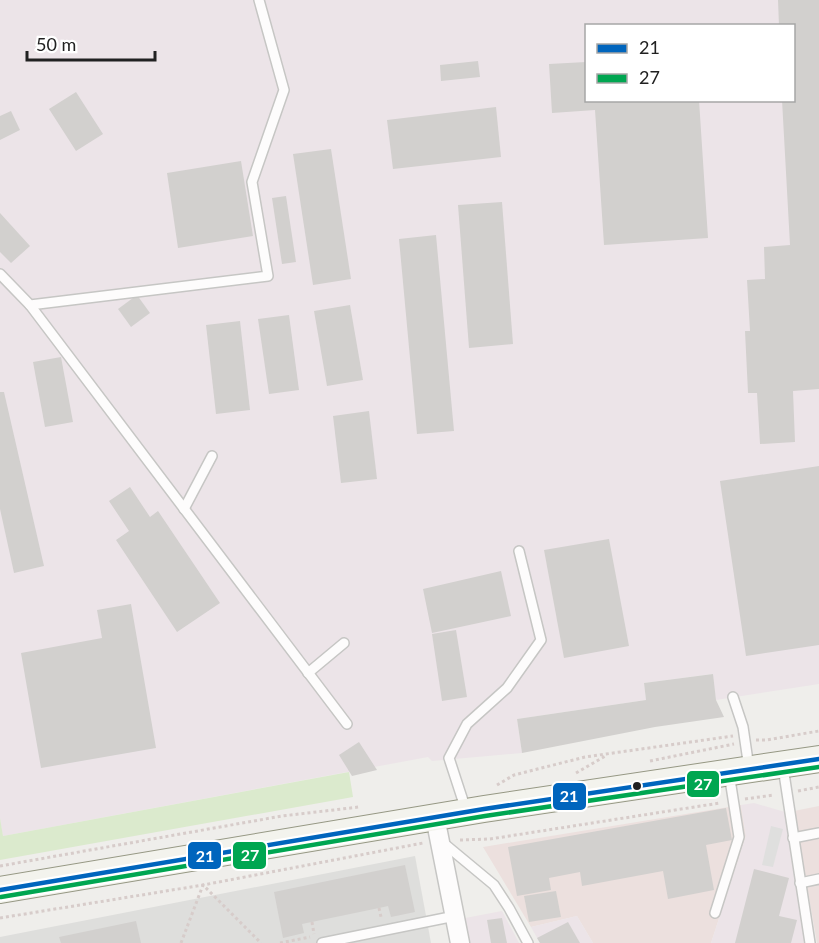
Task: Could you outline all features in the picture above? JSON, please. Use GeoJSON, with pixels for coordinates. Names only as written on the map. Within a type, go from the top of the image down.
{"type":"FeatureCollection","features":[{"type":"Feature","properties":{"kind":"main road"},"geometry":{"type":"LineString","coordinates":[[0,891],[437,829],[467,812],[819,759]]}},
{"type":"Feature","properties":{"kind":"street"},"geometry":{"type":"LineString","coordinates":[[437,829],[460,943]]}},
{"type":"Feature","properties":{"kind":"lane"},"geometry":{"type":"LineString","coordinates":[[30,305],[268,276],[252,182],[284,90],[259,0]]}},
{"type":"Feature","properties":{"kind":"lane"},"geometry":{"type":"LineString","coordinates":[[0,274],[30,305],[347,724]]}},
{"type":"Feature","properties":{"kind":"lane"},"geometry":{"type":"LineString","coordinates":[[184,509],[212,456]]}},
{"type":"Feature","properties":{"kind":"lane"},"geometry":{"type":"LineString","coordinates":[[467,812],[449,758],[467,724],[507,688],[541,640],[519,551]]}},
{"type":"Feature","properties":{"kind":"lane"},"geometry":{"type":"LineString","coordinates":[[308,673],[344,643]]}},
{"type":"Feature","properties":{"kind":"lane"},"geometry":{"type":"LineString","coordinates":[[715,913],[739,837],[733,801],[745,737],[733,697]]}},
{"type":"Feature","properties":{"kind":"lane"},"geometry":{"type":"LineString","coordinates":[[783,765],[810,943]]}},
{"type":"Feature","properties":{"kind":"lane"},"geometry":{"type":"LineString","coordinates":[[437,829],[494,885],[528,943]]}},
{"type":"Feature","properties":{"kind":"lane"},"geometry":{"type":"LineString","coordinates":[[793,838],[819,833]]}},
{"type":"Feature","properties":{"kind":"lane"},"geometry":{"type":"LineString","coordinates":[[800,883],[819,879]]}},
{"type":"Feature","properties":{"kind":"lane"},"geometry":{"type":"LineString","coordinates":[[318,939],[455,916]]}},
{"type":"Feature","properties":{"kind":"path"},"geometry":{"type":"LineString","coordinates":[[496,785],[514,775],[610,753],[735,736],[759,739]]}},
{"type":"Feature","properties":{"kind":"path"},"geometry":{"type":"LineString","coordinates":[[570,777],[610,753]]}},
{"type":"Feature","properties":{"kind":"path"},"geometry":{"type":"LineString","coordinates":[[0,918],[202,885],[437,829],[490,839],[819,787]]}},
{"type":"Feature","properties":{"kind":"path"},"geometry":{"type":"LineString","coordinates":[[181,943],[202,885]]}},
{"type":"Feature","properties":{"kind":"path"},"geometry":{"type":"LineString","coordinates":[[202,885],[261,943]]}},
{"type":"Feature","properties":{"kind":"path"},"geometry":{"type":"LineString","coordinates":[[379,908],[382,922]]}},
{"type":"Feature","properties":{"kind":"path"},"geometry":{"type":"LineString","coordinates":[[312,922],[318,939]]}},
{"type":"Feature","properties":{"kind":"shaded area"},"geometry":{"type":"Polygon","coordinates":[[[0,0],[819,0],[819,684],[716,700],[712,674],[644,683],[646,700],[517,719],[522,753],[432,761],[428,757],[3,836],[0,818],[0,0]]]}},
{"type":"Feature","properties":{"kind":"shaded area"},"geometry":{"type":"Polygon","coordinates":[[[754,803],[785,812],[806,943],[711,943],[746,836],[741,805],[754,803]]]}},
{"type":"Feature","properties":{"kind":"shaded area"},"geometry":{"type":"Polygon","coordinates":[[[741,805],[746,836],[711,943],[593,943],[577,916],[531,927],[483,847],[741,805]]]}},
{"type":"Feature","properties":{"kind":"shaded area"},"geometry":{"type":"Polygon","coordinates":[[[819,806],[819,943],[817,943],[794,811],[819,806]]]}},
{"type":"Feature","properties":{"kind":"shaded area"},"geometry":{"type":"Polygon","coordinates":[[[771,826],[783,829],[773,867],[762,865],[771,826]]]}},
{"type":"Feature","properties":{"kind":"shaded area"},"geometry":{"type":"Polygon","coordinates":[[[415,856],[431,943],[0,943],[0,937],[415,856]]]}},
{"type":"Feature","properties":{"kind":"shaded area"},"geometry":{"type":"Polygon","coordinates":[[[502,911],[519,943],[465,943],[460,919],[502,911]]]}},
{"type":"Feature","properties":{"kind":"shaded area"},"geometry":{"type":"Polygon","coordinates":[[[577,916],[593,943],[540,943],[531,927],[577,916]]]}},
{"type":"Feature","properties":{"kind":"green space"},"geometry":{"type":"Polygon","coordinates":[[[349,772],[353,797],[0,860],[0,818],[3,836],[349,772]]]}},
{"type":"Feature","properties":{"kind":"building"},"geometry":{"type":"Polygon","coordinates":[[[778,0],[819,0],[819,389],[793,391],[795,442],[760,444],[757,393],[748,393],[745,331],[750,331],[747,280],[765,279],[764,247],[790,245],[782,102],[795,102],[795,24],[779,24],[778,0]]]}},
{"type":"Feature","properties":{"kind":"building"},"geometry":{"type":"Polygon","coordinates":[[[478,61],[480,77],[441,81],[440,65],[478,61]]]}},
{"type":"Feature","properties":{"kind":"building"},"geometry":{"type":"Polygon","coordinates":[[[585,62],[585,102],[699,102],[708,238],[604,245],[595,110],[552,113],[549,64],[585,62]]]}},
{"type":"Feature","properties":{"kind":"building"},"geometry":{"type":"Polygon","coordinates":[[[76,92],[103,134],[76,151],[49,109],[76,92]]]}},
{"type":"Feature","properties":{"kind":"building"},"geometry":{"type":"Polygon","coordinates":[[[496,107],[501,157],[393,169],[387,120],[496,107]]]}},
{"type":"Feature","properties":{"kind":"building"},"geometry":{"type":"Polygon","coordinates":[[[11,111],[20,130],[0,140],[0,116],[11,111]]]}},
{"type":"Feature","properties":{"kind":"building"},"geometry":{"type":"Polygon","coordinates":[[[331,149],[351,279],[313,285],[293,154],[331,149]]]}},
{"type":"Feature","properties":{"kind":"building"},"geometry":{"type":"Polygon","coordinates":[[[241,161],[253,236],[178,248],[167,173],[241,161]]]}},
{"type":"Feature","properties":{"kind":"building"},"geometry":{"type":"Polygon","coordinates":[[[286,196],[296,262],[282,264],[272,198],[286,196]]]}},
{"type":"Feature","properties":{"kind":"building"},"geometry":{"type":"Polygon","coordinates":[[[502,202],[513,344],[469,348],[458,205],[502,202]]]}},
{"type":"Feature","properties":{"kind":"building"},"geometry":{"type":"Polygon","coordinates":[[[0,213],[30,246],[11,263],[0,252],[0,213]]]}},
{"type":"Feature","properties":{"kind":"building"},"geometry":{"type":"Polygon","coordinates":[[[436,235],[454,431],[417,434],[399,239],[436,235]]]}},
{"type":"Feature","properties":{"kind":"building"},"geometry":{"type":"Polygon","coordinates":[[[137,295],[150,313],[131,327],[118,309],[137,295]]]}},
{"type":"Feature","properties":{"kind":"building"},"geometry":{"type":"Polygon","coordinates":[[[350,305],[363,380],[327,386],[314,311],[350,305]]]}},
{"type":"Feature","properties":{"kind":"building"},"geometry":{"type":"Polygon","coordinates":[[[289,315],[299,390],[269,394],[258,319],[289,315]]]}},
{"type":"Feature","properties":{"kind":"building"},"geometry":{"type":"Polygon","coordinates":[[[240,321],[250,410],[216,414],[206,325],[240,321]]]}},
{"type":"Feature","properties":{"kind":"building"},"geometry":{"type":"Polygon","coordinates":[[[61,357],[73,422],[45,427],[33,362],[61,357]]]}},
{"type":"Feature","properties":{"kind":"building"},"geometry":{"type":"Polygon","coordinates":[[[0,392],[4,392],[44,566],[14,573],[0,509],[0,392]]]}},
{"type":"Feature","properties":{"kind":"building"},"geometry":{"type":"Polygon","coordinates":[[[369,411],[377,479],[341,483],[333,416],[369,411]]]}},
{"type":"Feature","properties":{"kind":"building"},"geometry":{"type":"Polygon","coordinates":[[[819,466],[819,645],[746,656],[720,481],[819,466]]]}},
{"type":"Feature","properties":{"kind":"building"},"geometry":{"type":"Polygon","coordinates":[[[130,487],[150,517],[158,511],[220,603],[177,632],[116,540],[129,531],[109,501],[130,487]]]}},
{"type":"Feature","properties":{"kind":"building"},"geometry":{"type":"Polygon","coordinates":[[[609,539],[629,646],[564,658],[544,550],[609,539]]]}},
{"type":"Feature","properties":{"kind":"building"},"geometry":{"type":"Polygon","coordinates":[[[501,571],[511,616],[432,633],[423,589],[501,571]]]}},
{"type":"Feature","properties":{"kind":"building"},"geometry":{"type":"Polygon","coordinates":[[[131,604],[156,748],[41,768],[21,653],[102,638],[97,610],[131,604]]]}},
{"type":"Feature","properties":{"kind":"building"},"geometry":{"type":"Polygon","coordinates":[[[456,630],[467,697],[442,701],[432,634],[456,630]]]}},
{"type":"Feature","properties":{"kind":"building"},"geometry":{"type":"Polygon","coordinates":[[[713,674],[716,700],[724,717],[655,727],[522,753],[517,719],[646,700],[644,683],[713,674]]]}},
{"type":"Feature","properties":{"kind":"building"},"geometry":{"type":"Polygon","coordinates":[[[359,742],[377,770],[352,776],[339,755],[359,742]]]}},
{"type":"Feature","properties":{"kind":"building"},"geometry":{"type":"Polygon","coordinates":[[[726,808],[732,840],[706,845],[714,890],[668,899],[663,871],[582,886],[580,872],[549,878],[551,890],[517,896],[508,847],[726,808]]]}},
{"type":"Feature","properties":{"kind":"building"},"geometry":{"type":"Polygon","coordinates":[[[405,865],[415,912],[391,917],[388,906],[302,924],[304,933],[283,938],[274,892],[405,865]]]}},
{"type":"Feature","properties":{"kind":"building"},"geometry":{"type":"Polygon","coordinates":[[[754,869],[789,878],[779,916],[797,920],[791,943],[735,943],[754,869]]]}},
{"type":"Feature","properties":{"kind":"building"},"geometry":{"type":"Polygon","coordinates":[[[556,891],[561,917],[529,922],[524,896],[556,891]]]}},
{"type":"Feature","properties":{"kind":"building"},"geometry":{"type":"Polygon","coordinates":[[[502,918],[507,943],[491,943],[487,920],[502,918]]]}},
{"type":"Feature","properties":{"kind":"building"},"geometry":{"type":"Polygon","coordinates":[[[136,921],[141,943],[61,943],[59,937],[136,921]]]}},
{"type":"Feature","properties":{"kind":"building"},"geometry":{"type":"Polygon","coordinates":[[[568,922],[580,943],[540,943],[537,938],[568,922]]]}},
{"type":"Feature","properties":{"kind":"transit line","name":"21"},"geometry":{"type":"LineString","coordinates":[[0,890],[484,809],[819,759]]}},
{"type":"Feature","properties":{"kind":"transit line","name":"27"},"geometry":{"type":"LineString","coordinates":[[1,897],[485,816],[819,767]]}}]}
